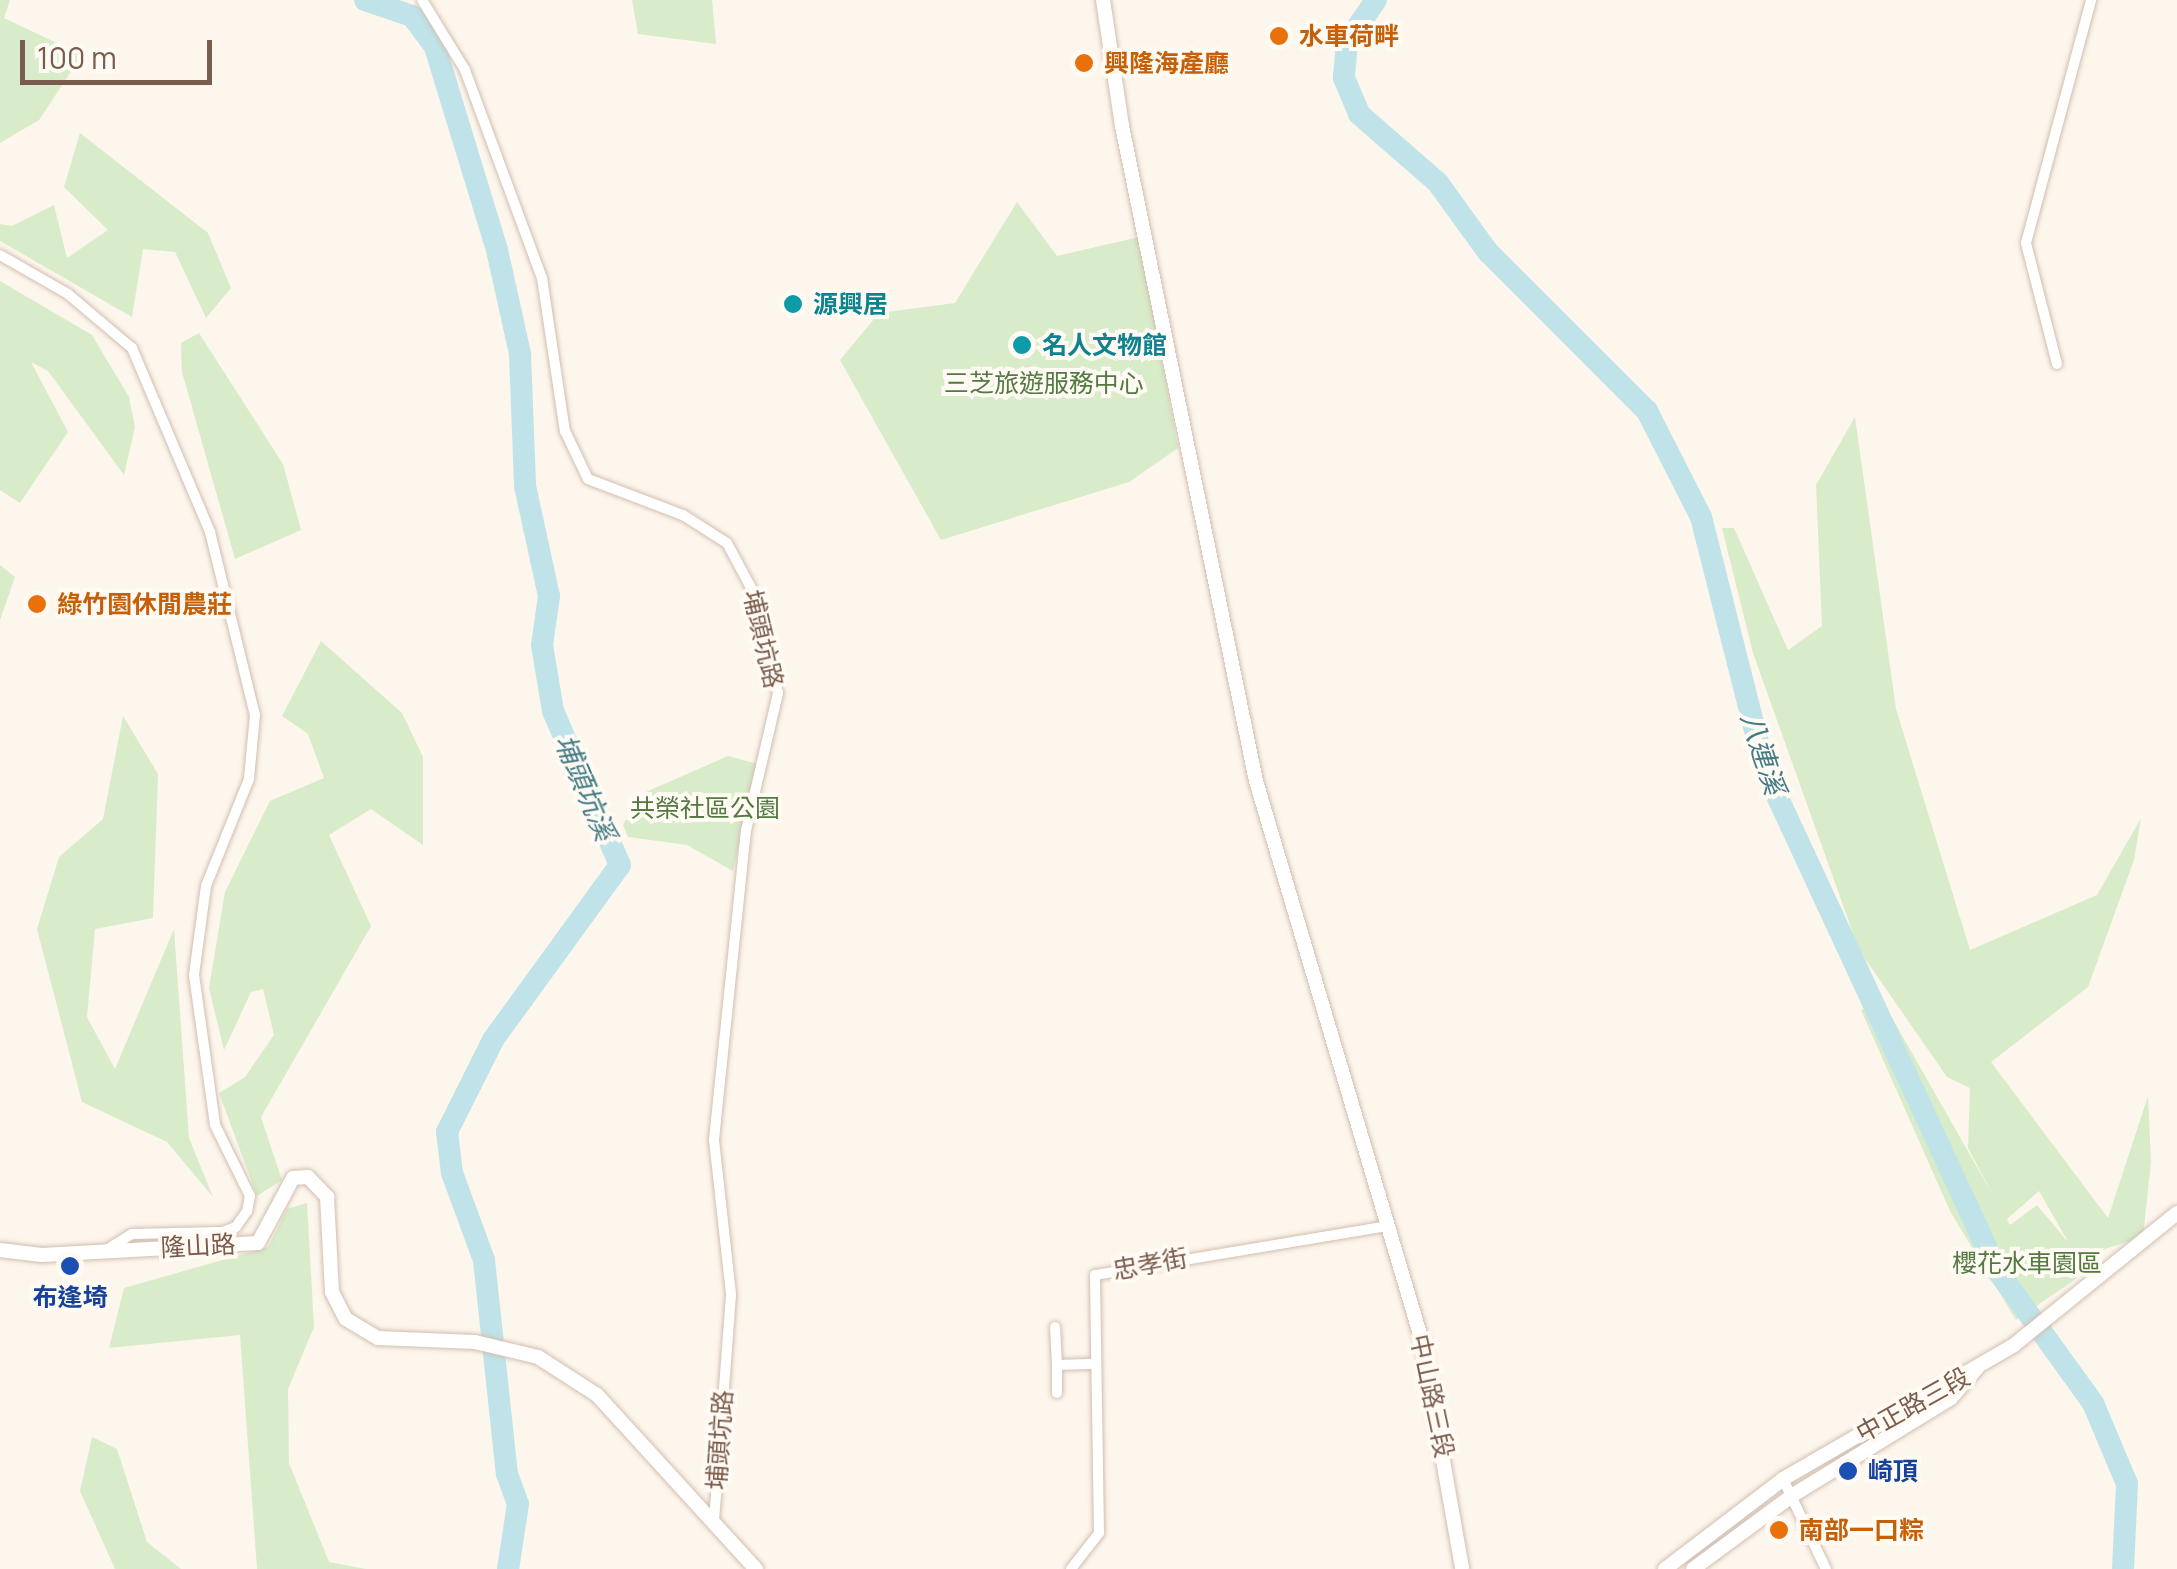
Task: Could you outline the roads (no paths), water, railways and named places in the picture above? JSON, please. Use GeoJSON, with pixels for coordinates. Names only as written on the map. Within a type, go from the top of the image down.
{"type":"FeatureCollection","features":[{"type":"Feature","properties":{"kind":"street","name":"埔頭坑路"},"geometry":{"type":"LineString","coordinates":[[422,0],[465,70],[532,251],[549,310],[565,431],[588,479],[683,515],[727,543],[757,599],[778,693],[746,830],[718,1084],[714,1181],[731,1294],[714,1521]]}},
{"type":"Feature","properties":{"kind":"street","name":"中山路三段"},"geometry":{"type":"LineString","coordinates":[[1103,0],[1122,126],[1256,782],[1388,1226],[1438,1412],[1462,1569]]}},
{"type":"Feature","properties":{"kind":"street"},"geometry":{"type":"LineString","coordinates":[[2057,364],[2026,243],[2091,0]]}},
{"type":"Feature","properties":{"kind":"street"},"geometry":{"type":"LineString","coordinates":[[0,255],[68,294],[132,348],[210,532],[255,715],[248,778],[206,886],[194,976],[215,1125],[250,1196],[236,1227],[222,1232],[132,1234],[107,1250]]}},
{"type":"Feature","properties":{"kind":"street","name":"隆山路"},"geometry":{"type":"LineString","coordinates":[[0,1250],[258,1243],[293,1178],[308,1177],[327,1196],[332,1292],[346,1319],[378,1338],[475,1342],[509,1347],[538,1357],[597,1395],[714,1521]]}},
{"type":"Feature","properties":{"kind":"street"},"geometry":{"type":"LineString","coordinates":[[1977,1367],[2022,1339],[2177,1213]]}},
{"type":"Feature","properties":{"kind":"street","name":"忠孝街"},"geometry":{"type":"LineString","coordinates":[[1071,1569],[1100,1533],[1095,1275],[1388,1226]]}},
{"type":"Feature","properties":{"kind":"street"},"geometry":{"type":"LineString","coordinates":[[1056,1327],[1057,1392]]}},
{"type":"Feature","properties":{"kind":"street"},"geometry":{"type":"LineString","coordinates":[[1057,1365],[1095,1364]]}},
{"type":"Feature","properties":{"kind":"street","name":"中正路三段"},"geometry":{"type":"LineString","coordinates":[[1665,1569],[1783,1479],[1977,1367]]}},
{"type":"Feature","properties":{"kind":"street","name":"中正路三段"},"geometry":{"type":"LineString","coordinates":[[1693,1569],[1793,1495],[1951,1398],[1977,1367]]}},
{"type":"Feature","properties":{"kind":"street"},"geometry":{"type":"LineString","coordinates":[[1783,1479],[1826,1569]]}},
{"type":"Feature","properties":{"kind":"street"},"geometry":{"type":"LineString","coordinates":[[714,1521],[756,1569]]}},
{"type":"Feature","properties":{"kind":"waterway","name":"埔頭坑溪"},"geometry":{"type":"LineString","coordinates":[[365,0],[412,16],[435,47],[497,250],[520,354],[525,486],[549,596],[542,645],[553,711],[620,865],[493,1040],[447,1132],[452,1173],[484,1260],[507,1474],[518,1504],[508,1569]]}},
{"type":"Feature","properties":{"kind":"waterway","name":"八連溪"},"geometry":{"type":"LineString","coordinates":[[1376,0],[1347,42],[1344,78],[1359,114],[1438,183],[1488,252],[1647,411],[1701,517],[1765,770],[1997,1270],[2093,1403],[2127,1484],[2123,1569]]}},
{"type":"Feature","properties":{"kind":"place","name":"水車荷畔"},"geometry":{"type":"Point","coordinates":[1279,36]}},
{"type":"Feature","properties":{"kind":"place","name":"興隆海產廳"},"geometry":{"type":"Point","coordinates":[1084,63]}},
{"type":"Feature","properties":{"kind":"place","name":"源興居"},"geometry":{"type":"Point","coordinates":[793,304]}},
{"type":"Feature","properties":{"kind":"place","name":"名人文物館"},"geometry":{"type":"Point","coordinates":[1022,345]}},
{"type":"Feature","properties":{"kind":"place","name":"綠竹園休閒農莊"},"geometry":{"type":"Point","coordinates":[37,604]}},
{"type":"Feature","properties":{"kind":"place","name":"布逢埼"},"geometry":{"type":"Point","coordinates":[70,1266]}},
{"type":"Feature","properties":{"kind":"place","name":"崎頂"},"geometry":{"type":"Point","coordinates":[1848,1471]}},
{"type":"Feature","properties":{"kind":"place","name":"南部一口粽"},"geometry":{"type":"Point","coordinates":[1779,1530]}},
{"type":"Feature","properties":{"kind":"park label","name":"三芝旅遊服務中心"},"geometry":{"type":"Point","coordinates":[1044,383]}},
{"type":"Feature","properties":{"kind":"park label","name":"共榮社區公園"},"geometry":{"type":"Point","coordinates":[705,808]}},
{"type":"Feature","properties":{"kind":"park label","name":"櫻花水車園區"},"geometry":{"type":"Point","coordinates":[2027,1263]}}]}
